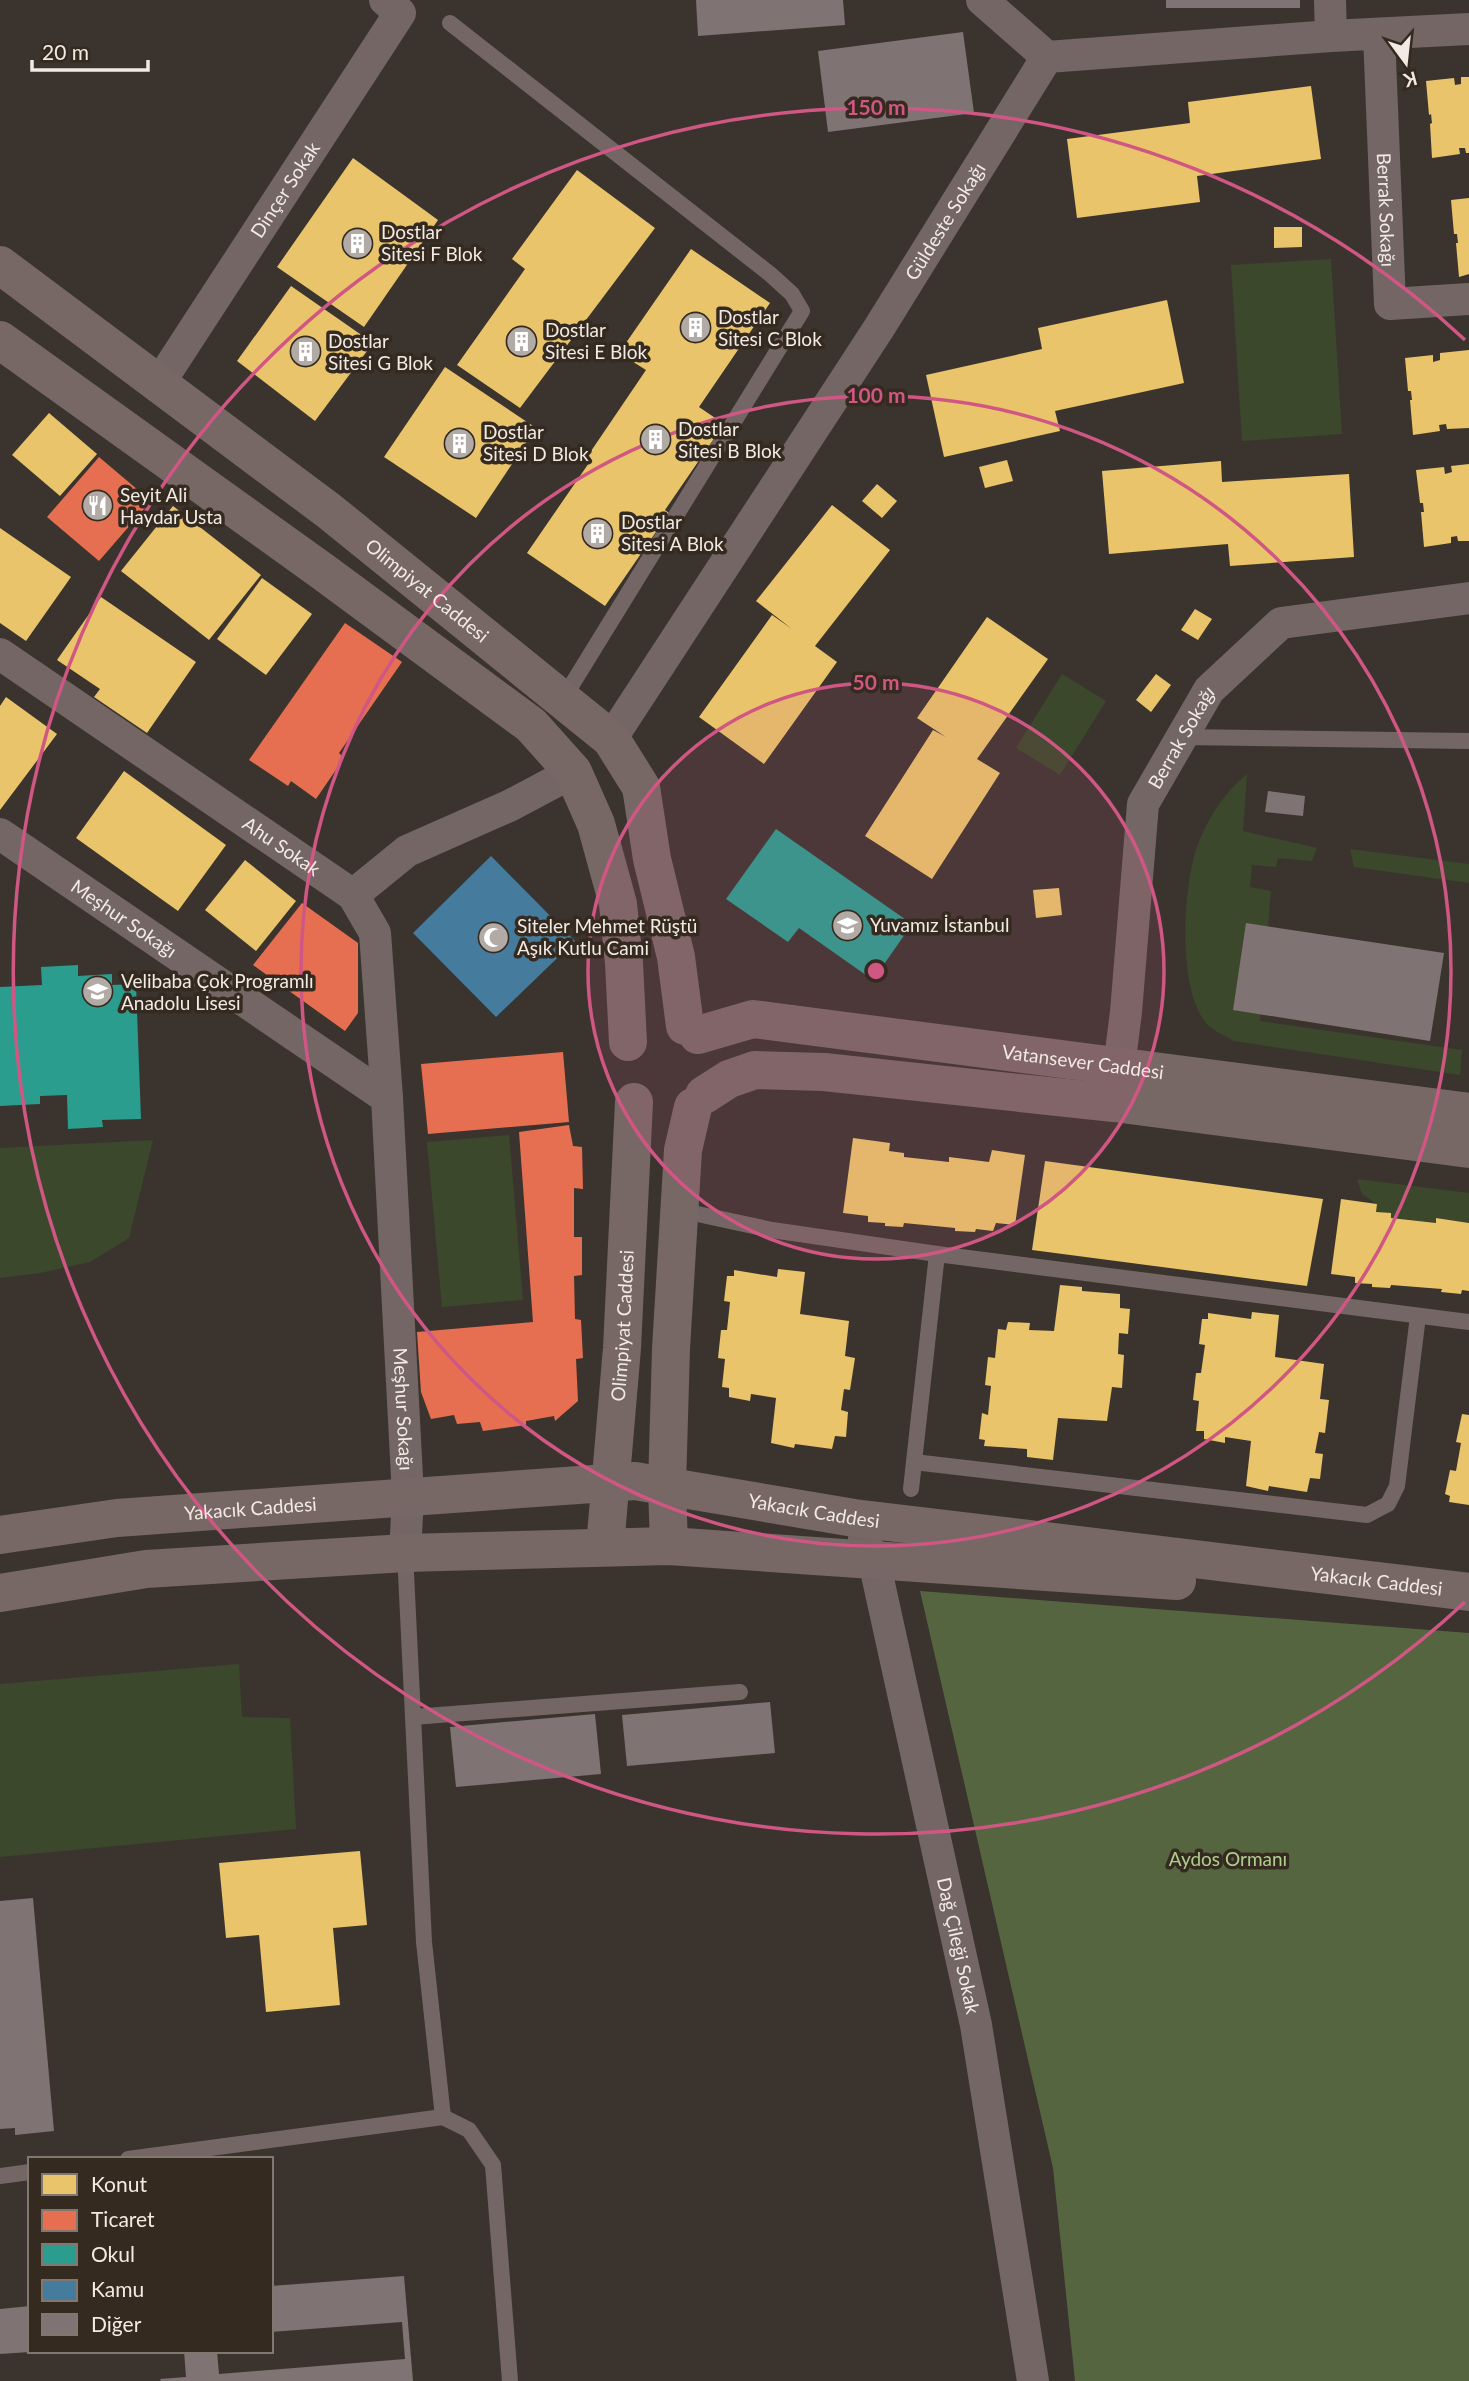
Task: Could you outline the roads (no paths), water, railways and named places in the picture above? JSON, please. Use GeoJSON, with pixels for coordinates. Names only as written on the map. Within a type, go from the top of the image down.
{"type":"FeatureCollection","features":[{"type":"Feature","properties":{"kind":"main road","name":"Olimpiyat Caddesi"},"geometry":{"type":"LineString","coordinates":[[0,265],[329,511],[611,738],[641,788],[652,859],[691,1031]]}},
{"type":"Feature","properties":{"kind":"main road"},"geometry":{"type":"LineString","coordinates":[[0,340],[531,725],[573,772],[596,824],[618,904],[628,1042]]}},
{"type":"Feature","properties":{"kind":"main road"},"geometry":{"type":"LineString","coordinates":[[573,772],[611,738]]}},
{"type":"Feature","properties":{"kind":"main road","name":"Vatansever Caddesi"},"geometry":{"type":"LineString","coordinates":[[691,1031],[753,1019],[1469,1149]]}},
{"type":"Feature","properties":{"kind":"main road"},"geometry":{"type":"LineString","coordinates":[[669,1546],[667,1486],[682,1150],[698,1101],[709,1084],[711,1058],[691,1031],[670,1023],[653,1024],[639,1031],[628,1042],[619,1067],[625,1092],[634,1102],[647,1111],[662,1115],[678,1114],[698,1101]]}},
{"type":"Feature","properties":{"kind":"main road","name":"Vatansever Caddesi"},"geometry":{"type":"LineString","coordinates":[[698,1101],[721,1083],[746,1071],[771,1069],[1116,1085],[1469,1112]]}},
{"type":"Feature","properties":{"kind":"main road","name":"Olimpiyat Caddesi"},"geometry":{"type":"LineString","coordinates":[[605,1547],[622,1348],[634,1102]]}},
{"type":"Feature","properties":{"kind":"main road","name":"Yakacık Caddesi"},"geometry":{"type":"LineString","coordinates":[[0,1535],[117,1518],[635,1481],[854,1518],[1455,1590]]}},
{"type":"Feature","properties":{"kind":"main road","name":"Yakacık Caddesi"},"geometry":{"type":"LineString","coordinates":[[0,1593],[146,1569],[405,1553],[669,1546],[1167,1581],[1455,1590]]}},
{"type":"Feature","properties":{"kind":"street","name":"Dinçer Sokak"},"geometry":{"type":"LineString","coordinates":[[158,385],[400,13],[385,0]]}},
{"type":"Feature","properties":{"kind":"street"},"geometry":{"type":"LineString","coordinates":[[982,0],[1047,57],[1331,36],[1469,29]]}},
{"type":"Feature","properties":{"kind":"street"},"geometry":{"type":"LineString","coordinates":[[1330,0],[1331,36]]}},
{"type":"Feature","properties":{"kind":"street","name":"Berrak Sokağı"},"geometry":{"type":"LineString","coordinates":[[1380,35],[1390,304],[1469,299]]}},
{"type":"Feature","properties":{"kind":"street","name":"Güldeste Sokağı"},"geometry":{"type":"LineString","coordinates":[[611,738],[879,328],[1047,57]]}},
{"type":"Feature","properties":{"kind":"street","name":"Berrak Sokağı"},"geometry":{"type":"LineString","coordinates":[[1116,1085],[1126,1013],[1143,804],[1209,690],[1281,623],[1469,598]]}},
{"type":"Feature","properties":{"kind":"street","name":"Ahu Sokak"},"geometry":{"type":"LineString","coordinates":[[0,654],[354,895]]}},
{"type":"Feature","properties":{"kind":"street"},"geometry":{"type":"LineString","coordinates":[[354,895],[407,852],[509,806],[573,772]]}},
{"type":"Feature","properties":{"kind":"street","name":"Meşhur Sokağı"},"geometry":{"type":"LineString","coordinates":[[0,834],[387,1098]]}},
{"type":"Feature","properties":{"kind":"street","name":"Meşhur Sokağı"},"geometry":{"type":"LineString","coordinates":[[354,895],[375,933],[387,1098],[408,1496],[405,1553]]}},
{"type":"Feature","properties":{"kind":"street","name":"Dağ Çileği Sokak"},"geometry":{"type":"LineString","coordinates":[[854,1518],[874,1561],[976,2025],[1033,2381]]}},
{"type":"Feature","properties":{"kind":"lane"},"geometry":{"type":"LineString","coordinates":[[450,23],[770,274],[792,294],[802,311],[563,699]]}},
{"type":"Feature","properties":{"kind":"lane"},"geometry":{"type":"LineString","coordinates":[[1182,737],[1469,741]]}},
{"type":"Feature","properties":{"kind":"lane"},"geometry":{"type":"LineString","coordinates":[[679,1210],[772,1230],[937,1254],[1469,1322]]}},
{"type":"Feature","properties":{"kind":"lane"},"geometry":{"type":"LineString","coordinates":[[911,1489],[937,1254]]}},
{"type":"Feature","properties":{"kind":"lane"},"geometry":{"type":"LineString","coordinates":[[914,1462],[1367,1515],[1388,1504],[1397,1486],[1418,1316]]}},
{"type":"Feature","properties":{"kind":"lane"},"geometry":{"type":"LineString","coordinates":[[405,1553],[424,1942],[443,2117]]}},
{"type":"Feature","properties":{"kind":"lane"},"geometry":{"type":"LineString","coordinates":[[413,1717],[740,1692]]}},
{"type":"Feature","properties":{"kind":"lane"},"geometry":{"type":"LineString","coordinates":[[143,2157],[443,2117],[469,2130],[493,2165],[510,2381]]}},
{"type":"Feature","properties":{"kind":"lane"},"geometry":{"type":"LineString","coordinates":[[0,2176],[28,2172]]}},
{"type":"Feature","properties":{"kind":"place","name":"Dostlar Sitesi F Blok"},"geometry":{"type":"Point","coordinates":[358,243]}},
{"type":"Feature","properties":{"kind":"place","name":"Dostlar Sitesi C Blok"},"geometry":{"type":"Point","coordinates":[695,328]}},
{"type":"Feature","properties":{"kind":"place","name":"Dostlar Sitesi E Blok"},"geometry":{"type":"Point","coordinates":[522,341]}},
{"type":"Feature","properties":{"kind":"place","name":"Dostlar Sitesi G Blok"},"geometry":{"type":"Point","coordinates":[305,352]}},
{"type":"Feature","properties":{"kind":"place","name":"Dostlar Sitesi B Blok"},"geometry":{"type":"Point","coordinates":[655,440]}},
{"type":"Feature","properties":{"kind":"place","name":"Dostlar Sitesi D Blok"},"geometry":{"type":"Point","coordinates":[460,443]}},
{"type":"Feature","properties":{"kind":"place","name":"Seyit Ali Haydar Usta"},"geometry":{"type":"Point","coordinates":[97,506]}},
{"type":"Feature","properties":{"kind":"place","name":"Dostlar Sitesi A Blok"},"geometry":{"type":"Point","coordinates":[598,533]}},
{"type":"Feature","properties":{"kind":"place","name":"Yuvamız İstanbul"},"geometry":{"type":"Point","coordinates":[847,925]}},
{"type":"Feature","properties":{"kind":"place","name":"Siteler Mehmet Rüştü Aşık Kutlu Cami"},"geometry":{"type":"Point","coordinates":[494,937]}},
{"type":"Feature","properties":{"kind":"place","name":"Velibaba Çok Programlı Anadolu Lisesi"},"geometry":{"type":"Point","coordinates":[98,992]}},
{"type":"Feature","properties":{"kind":"park label","name":"Aydos Ormanı"},"geometry":{"type":"Point","coordinates":[1228,1859]}}]}
